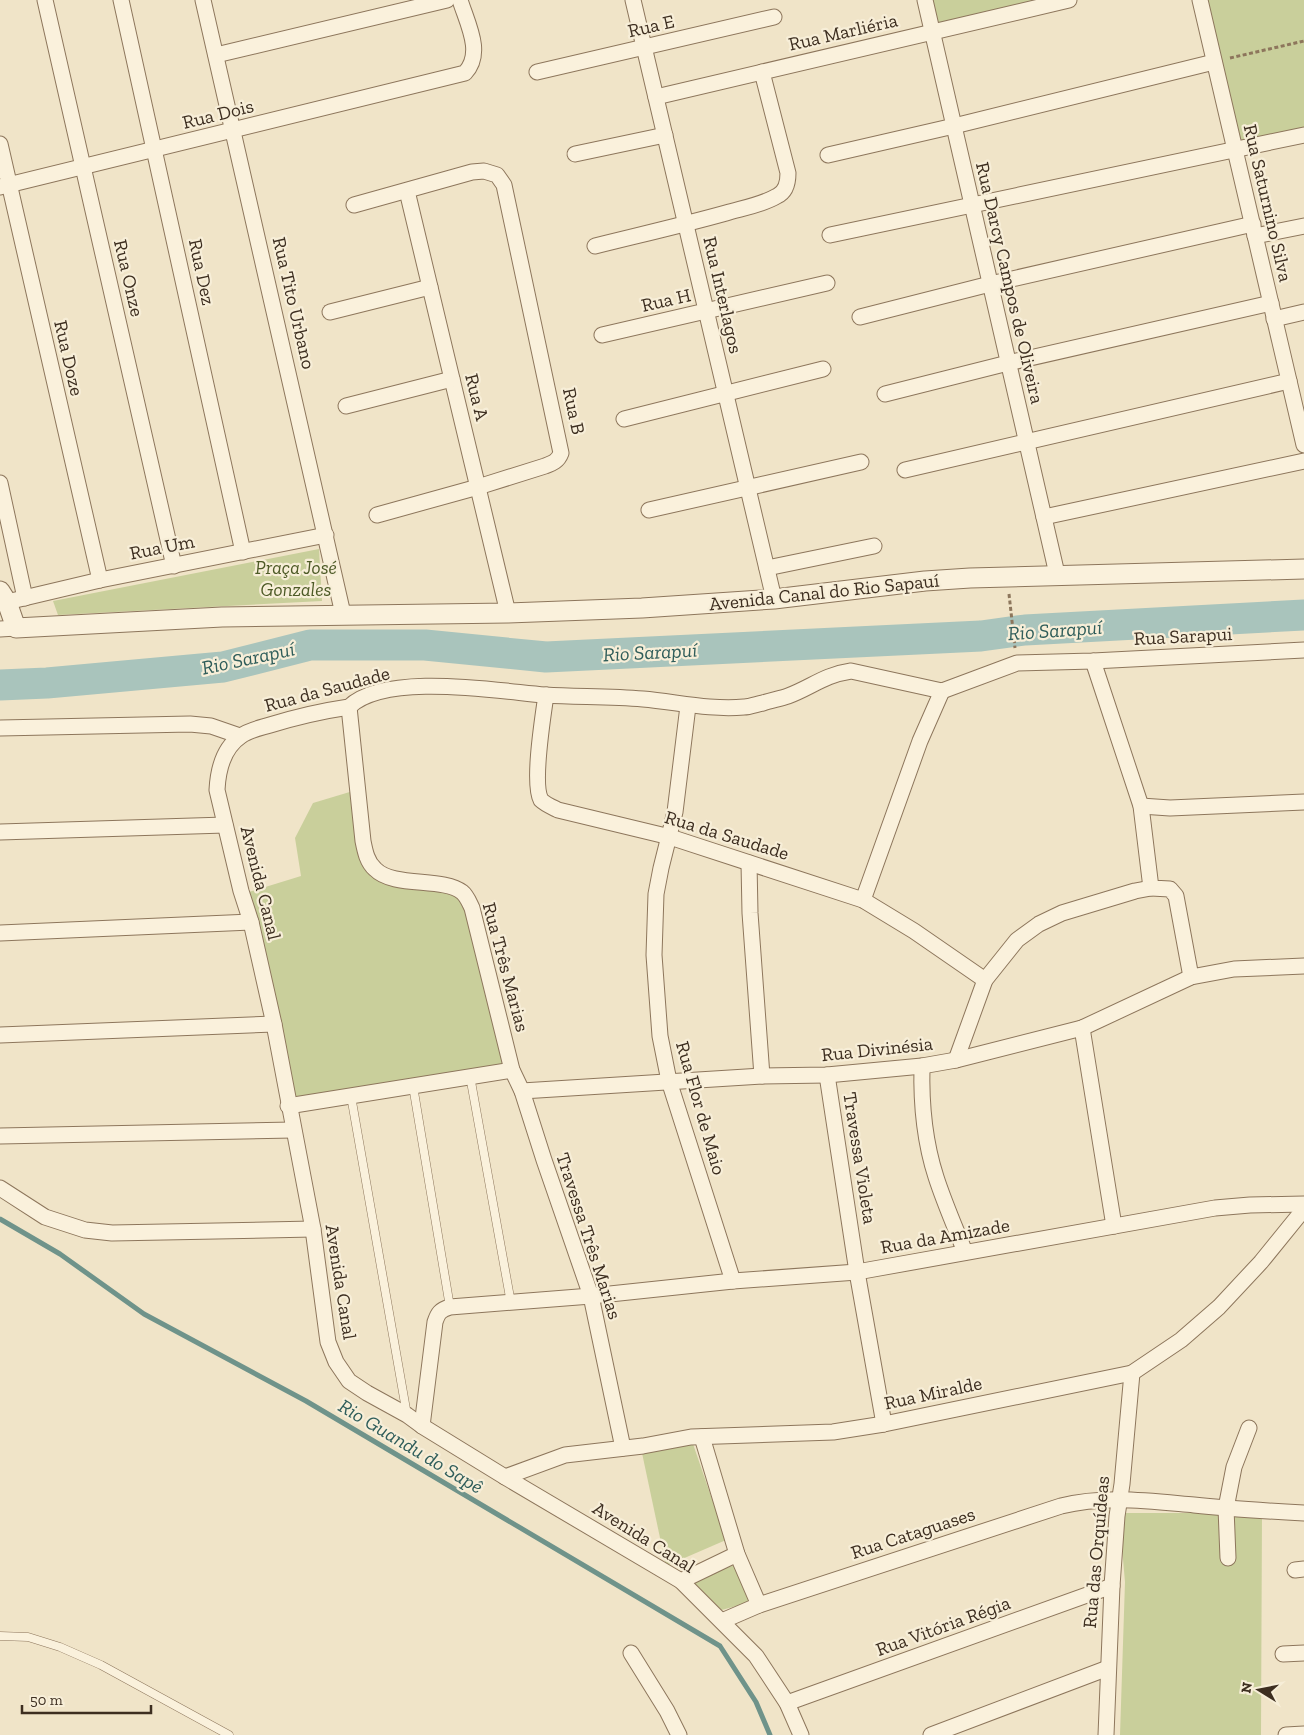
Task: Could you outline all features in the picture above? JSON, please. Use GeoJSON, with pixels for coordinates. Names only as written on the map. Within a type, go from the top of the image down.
{"type":"FeatureCollection","features":[{"type":"Feature","properties":{"kind":"street","name":"Rua Onze"},"geometry":{"type":"LineString","coordinates":[[45,0],[174,566]]}},
{"type":"Feature","properties":{"kind":"street","name":"Rua Dez"},"geometry":{"type":"LineString","coordinates":[[121,0],[243,552]]}},
{"type":"Feature","properties":{"kind":"street","name":"Rua Tito Urbano"},"geometry":{"type":"LineString","coordinates":[[203,0],[343,614]]}},
{"type":"Feature","properties":{"kind":"street"},"geometry":{"type":"LineString","coordinates":[[216,55],[447,0]]}},
{"type":"Feature","properties":{"kind":"street","name":"Rua Dois"},"geometry":{"type":"LineString","coordinates":[[5,186],[465,73],[473,60],[475,50],[460,0]]}},
{"type":"Feature","properties":{"kind":"street","name":"Rua Interlagos"},"geometry":{"type":"LineString","coordinates":[[633,0],[774,599]]}},
{"type":"Feature","properties":{"kind":"street","name":"Rua Darcy Campos de Oliveira"},"geometry":{"type":"LineString","coordinates":[[925,0],[1057,574]]}},
{"type":"Feature","properties":{"kind":"street","name":"Rua Marliéria"},"geometry":{"type":"LineString","coordinates":[[656,97],[1070,0]]}},
{"type":"Feature","properties":{"kind":"street","name":"Rua Saturnino Silva"},"geometry":{"type":"LineString","coordinates":[[1200,0],[1304,445]]}},
{"type":"Feature","properties":{"kind":"street","name":"Rua E"},"geometry":{"type":"LineString","coordinates":[[537,72],[774,17]]}},
{"type":"Feature","properties":{"kind":"street"},"geometry":{"type":"LineString","coordinates":[[828,155],[1214,62]]}},
{"type":"Feature","properties":{"kind":"street"},"geometry":{"type":"LineString","coordinates":[[595,246],[686,224],[779,196],[788,181],[784,154],[762,72]]}},
{"type":"Feature","properties":{"kind":"street"},"geometry":{"type":"LineString","coordinates":[[575,154],[664,135]]}},
{"type":"Feature","properties":{"kind":"street"},"geometry":{"type":"LineString","coordinates":[[830,235],[1304,135]]}},
{"type":"Feature","properties":{"kind":"street","name":"Rua Doze"},"geometry":{"type":"LineString","coordinates":[[0,144],[5,186],[100,580]]}},
{"type":"Feature","properties":{"kind":"street","name":"Rua B"},"geometry":{"type":"LineString","coordinates":[[377,515],[545,466],[555,462],[561,453],[504,185],[498,175],[484,171],[472,172],[407,190]]}},
{"type":"Feature","properties":{"kind":"street"},"geometry":{"type":"LineString","coordinates":[[354,205],[407,190]]}},
{"type":"Feature","properties":{"kind":"street","name":"Rua A"},"geometry":{"type":"LineString","coordinates":[[407,190],[508,613]]}},
{"type":"Feature","properties":{"kind":"street"},"geometry":{"type":"LineString","coordinates":[[860,317],[990,284],[1254,230],[1304,226]]}},
{"type":"Feature","properties":{"kind":"street","name":"Rua H"},"geometry":{"type":"LineString","coordinates":[[602,335],[827,283]]}},
{"type":"Feature","properties":{"kind":"street"},"geometry":{"type":"LineString","coordinates":[[330,312],[430,287]]}},
{"type":"Feature","properties":{"kind":"street"},"geometry":{"type":"LineString","coordinates":[[885,394],[1008,363],[1271,304]]}},
{"type":"Feature","properties":{"kind":"street"},"geometry":{"type":"LineString","coordinates":[[1274,319],[1304,312]]}},
{"type":"Feature","properties":{"kind":"street"},"geometry":{"type":"LineString","coordinates":[[624,419],[823,369]]}},
{"type":"Feature","properties":{"kind":"street"},"geometry":{"type":"LineString","coordinates":[[346,406],[452,379]]}},
{"type":"Feature","properties":{"kind":"street"},"geometry":{"type":"LineString","coordinates":[[906,470],[1289,381]]}},
{"type":"Feature","properties":{"kind":"street"},"geometry":{"type":"LineString","coordinates":[[1044,517],[1304,461]]}},
{"type":"Feature","properties":{"kind":"street"},"geometry":{"type":"LineString","coordinates":[[649,510],[861,462]]}},
{"type":"Feature","properties":{"kind":"street"},"geometry":{"type":"LineString","coordinates":[[0,483],[11,597],[8,629]]}},
{"type":"Feature","properties":{"kind":"street","name":"Rua Um"},"geometry":{"type":"LineString","coordinates":[[11,597],[326,535]]}},
{"type":"Feature","properties":{"kind":"street"},"geometry":{"type":"LineString","coordinates":[[767,568],[874,546]]}},
{"type":"Feature","properties":{"kind":"street","name":"Avenida Canal do Rio Sapauí"},"geometry":{"type":"LineString","coordinates":[[8,629],[222,617],[508,613],[642,608],[774,599],[925,581],[1007,576],[1304,570]]}},
{"type":"Feature","properties":{"kind":"street","name":"Rua Sarapui"},"geometry":{"type":"LineString","coordinates":[[942,691],[1017,663],[1304,650]]}},
{"type":"Feature","properties":{"kind":"street"},"geometry":{"type":"LineString","coordinates":[[1093,661],[1141,806],[1152,888]]}},
{"type":"Feature","properties":{"kind":"street"},"geometry":{"type":"LineString","coordinates":[[688,706],[745,707],[789,696],[836,673],[851,670],[942,691],[920,741],[864,900]]}},
{"type":"Feature","properties":{"kind":"street","name":"Rua da Saudade"},"geometry":{"type":"LineString","coordinates":[[240,736],[250,731],[290,719],[349,707],[356,700],[366,695],[426,686],[471,687],[546,695],[642,699],[688,706]]}},
{"type":"Feature","properties":{"kind":"street","name":"Rua da Saudade"},"geometry":{"type":"LineString","coordinates":[[546,695],[538,767],[538,792],[542,801],[558,810],[670,837],[864,900],[914,931],[985,980]]}},
{"type":"Feature","properties":{"kind":"street","name":"Rua Flor de Maio"},"geometry":{"type":"LineString","coordinates":[[688,706],[681,769],[670,837],[660,868],[656,894],[654,955],[660,1036],[669,1082],[733,1281]]}},
{"type":"Feature","properties":{"kind":"street","name":"Rua Três Marias"},"geometry":{"type":"LineString","coordinates":[[349,707],[363,841],[367,858],[375,870],[387,877],[460,890],[466,897],[472,908],[512,1070]]}},
{"type":"Feature","properties":{"kind":"street"},"geometry":{"type":"LineString","coordinates":[[0,728],[190,724],[211,726],[240,736]]}},
{"type":"Feature","properties":{"kind":"street","name":"Avenida Canal"},"geometry":{"type":"LineString","coordinates":[[240,736],[228,748],[218,776],[217,790],[241,891],[251,922],[274,1024],[288,1106],[313,1229],[328,1342],[336,1362],[349,1381],[367,1394],[407,1415],[505,1477],[681,1581],[756,1656],[787,1704],[801,1735]]}},
{"type":"Feature","properties":{"kind":"street"},"geometry":{"type":"LineString","coordinates":[[1141,806],[1170,808],[1304,802]]}},
{"type":"Feature","properties":{"kind":"street"},"geometry":{"type":"LineString","coordinates":[[0,832],[225,825]]}},
{"type":"Feature","properties":{"kind":"street"},"geometry":{"type":"LineString","coordinates":[[749,863],[750,912],[762,1076]]}},
{"type":"Feature","properties":{"kind":"street"},"geometry":{"type":"LineString","coordinates":[[956,1060],[985,980],[1017,940],[1039,924],[1062,913],[1135,891],[1152,888],[1170,889],[1176,896],[1191,977]]}},
{"type":"Feature","properties":{"kind":"street"},"geometry":{"type":"LineString","coordinates":[[0,933],[251,922]]}},
{"type":"Feature","properties":{"kind":"street","name":"Rua Divinésia"},"geometry":{"type":"LineString","coordinates":[[522,1091],[762,1076],[827,1075],[922,1066],[956,1060],[1082,1028],[1191,977],[1221,971],[1304,966]]}},
{"type":"Feature","properties":{"kind":"street"},"geometry":{"type":"LineString","coordinates":[[0,1035],[274,1024]]}},
{"type":"Feature","properties":{"kind":"street"},"geometry":{"type":"LineString","coordinates":[[1082,1028],[1114,1226]]}},
{"type":"Feature","properties":{"kind":"street"},"geometry":{"type":"LineString","coordinates":[[922,1066],[921,1101],[925,1132],[935,1176],[965,1252]]}},
{"type":"Feature","properties":{"kind":"street"},"geometry":{"type":"LineString","coordinates":[[288,1106],[512,1070]]}},
{"type":"Feature","properties":{"kind":"street","name":"Travessa Três Marias"},"geometry":{"type":"LineString","coordinates":[[512,1070],[522,1091],[591,1296],[623,1448]]}},
{"type":"Feature","properties":{"kind":"street","name":"Travessa Violeta"},"geometry":{"type":"LineString","coordinates":[[827,1075],[857,1272],[884,1424]]}},
{"type":"Feature","properties":{"kind":"street"},"geometry":{"type":"LineString","coordinates":[[0,1136],[293,1130]]}},
{"type":"Feature","properties":{"kind":"street"},"geometry":{"type":"LineString","coordinates":[[0,1188],[45,1217],[85,1230],[112,1233],[313,1229]]}},
{"type":"Feature","properties":{"kind":"street","name":"Rua da Amizade"},"geometry":{"type":"LineString","coordinates":[[450,1307],[591,1296],[733,1281],[857,1272],[1215,1208],[1304,1204]]}},
{"type":"Feature","properties":{"kind":"street","name":"Rua Miralde"},"geometry":{"type":"LineString","coordinates":[[505,1477],[565,1455],[702,1437],[832,1432],[884,1424],[1132,1373],[1181,1340],[1218,1307],[1261,1262],[1304,1209]]}},
{"type":"Feature","properties":{"kind":"street"},"geometry":{"type":"LineString","coordinates":[[422,1426],[435,1322],[438,1313],[450,1307]]}},
{"type":"Feature","properties":{"kind":"street","name":"Rua das Orquídeas"},"geometry":{"type":"LineString","coordinates":[[1106,1735],[1112,1586],[1132,1373]]}},
{"type":"Feature","properties":{"kind":"street"},"geometry":{"type":"LineString","coordinates":[[1228,1558],[1226,1508],[1234,1467],[1249,1428]]}},
{"type":"Feature","properties":{"kind":"street"},"geometry":{"type":"LineString","coordinates":[[702,1437],[738,1554],[759,1605]]}},
{"type":"Feature","properties":{"kind":"street","name":"Rua Cataguases"},"geometry":{"type":"LineString","coordinates":[[722,1621],[759,1605],[1082,1500],[1120,1499],[1304,1513]]}},
{"type":"Feature","properties":{"kind":"street"},"geometry":{"type":"LineString","coordinates":[[681,1581],[738,1554]]}},
{"type":"Feature","properties":{"kind":"street","name":"Rua Vitória Régia"},"geometry":{"type":"LineString","coordinates":[[787,1704],[1112,1586]]}},
{"type":"Feature","properties":{"kind":"street"},"geometry":{"type":"LineString","coordinates":[[631,1653],[667,1711],[679,1735]]}},
{"type":"Feature","properties":{"kind":"street"},"geometry":{"type":"LineString","coordinates":[[1284,1654],[1304,1653]]}},
{"type":"Feature","properties":{"kind":"street"},"geometry":{"type":"LineString","coordinates":[[931,1735],[1108,1668]]}},
{"type":"Feature","properties":{"kind":"street"},"geometry":{"type":"LineString","coordinates":[[1286,1735],[1304,1734]]}},
{"type":"Feature","properties":{"kind":"lane"},"geometry":{"type":"LineString","coordinates":[[470,1076],[511,1303]]}},
{"type":"Feature","properties":{"kind":"lane"},"geometry":{"type":"LineString","coordinates":[[413,1086],[450,1307]]}},
{"type":"Feature","properties":{"kind":"lane"},"geometry":{"type":"LineString","coordinates":[[351,1096],[407,1415]]}},
{"type":"Feature","properties":{"kind":"lane"},"geometry":{"type":"LineString","coordinates":[[0,1636],[28,1637],[60,1647],[101,1665],[229,1735]]}},
{"type":"Feature","properties":{"kind":"path"},"geometry":{"type":"LineString","coordinates":[[1214,62],[1304,41]]}},
{"type":"Feature","properties":{"kind":"path"},"geometry":{"type":"LineString","coordinates":[[1007,576],[1017,663]]}},
{"type":"Feature","properties":{"kind":"green space"},"geometry":{"type":"Polygon","coordinates":[[[925,0],[1069,0],[932,32],[925,0]]]}},
{"type":"Feature","properties":{"kind":"green space"},"geometry":{"type":"Polygon","coordinates":[[[1196,0],[1304,0],[1304,134],[1233,149],[1196,0]]]}},
{"type":"Feature","properties":{"kind":"green space","name":"Praça José Gonzales"},"geometry":{"type":"Polygon","coordinates":[[[319,549],[322,601],[58,615],[53,601],[319,549]]]}},
{"type":"Feature","properties":{"kind":"green space"},"geometry":{"type":"Polygon","coordinates":[[[353,791],[369,868],[451,891],[471,909],[509,1065],[292,1101],[249,892],[301,876],[295,838],[313,803],[353,791]]]}},
{"type":"Feature","properties":{"kind":"green space"},"geometry":{"type":"Polygon","coordinates":[[[692,1441],[726,1540],[666,1566],[642,1453],[692,1441]]]}},
{"type":"Feature","properties":{"kind":"green space"},"geometry":{"type":"Polygon","coordinates":[[[1119,1513],[1262,1513],[1261,1735],[1120,1735],[1125,1582],[1119,1513]]]}},
{"type":"Feature","properties":{"kind":"green space"},"geometry":{"type":"Polygon","coordinates":[[[735,1565],[755,1601],[714,1612],[691,1580],[735,1565]]]}},
{"type":"Feature","properties":{"kind":"waterway","name":"Rio Sarapuí"},"geometry":{"type":"LineString","coordinates":[[0,685],[47,683],[223,667],[310,645],[425,645],[546,657],[981,636],[1025,630],[1304,615]]}},
{"type":"Feature","properties":{"kind":"waterway","name":"Rio Guandu do Sapê"},"geometry":{"type":"LineString","coordinates":[[0,1219],[60,1254],[144,1314],[306,1401],[720,1646],[756,1702],[770,1735]]}}]}
